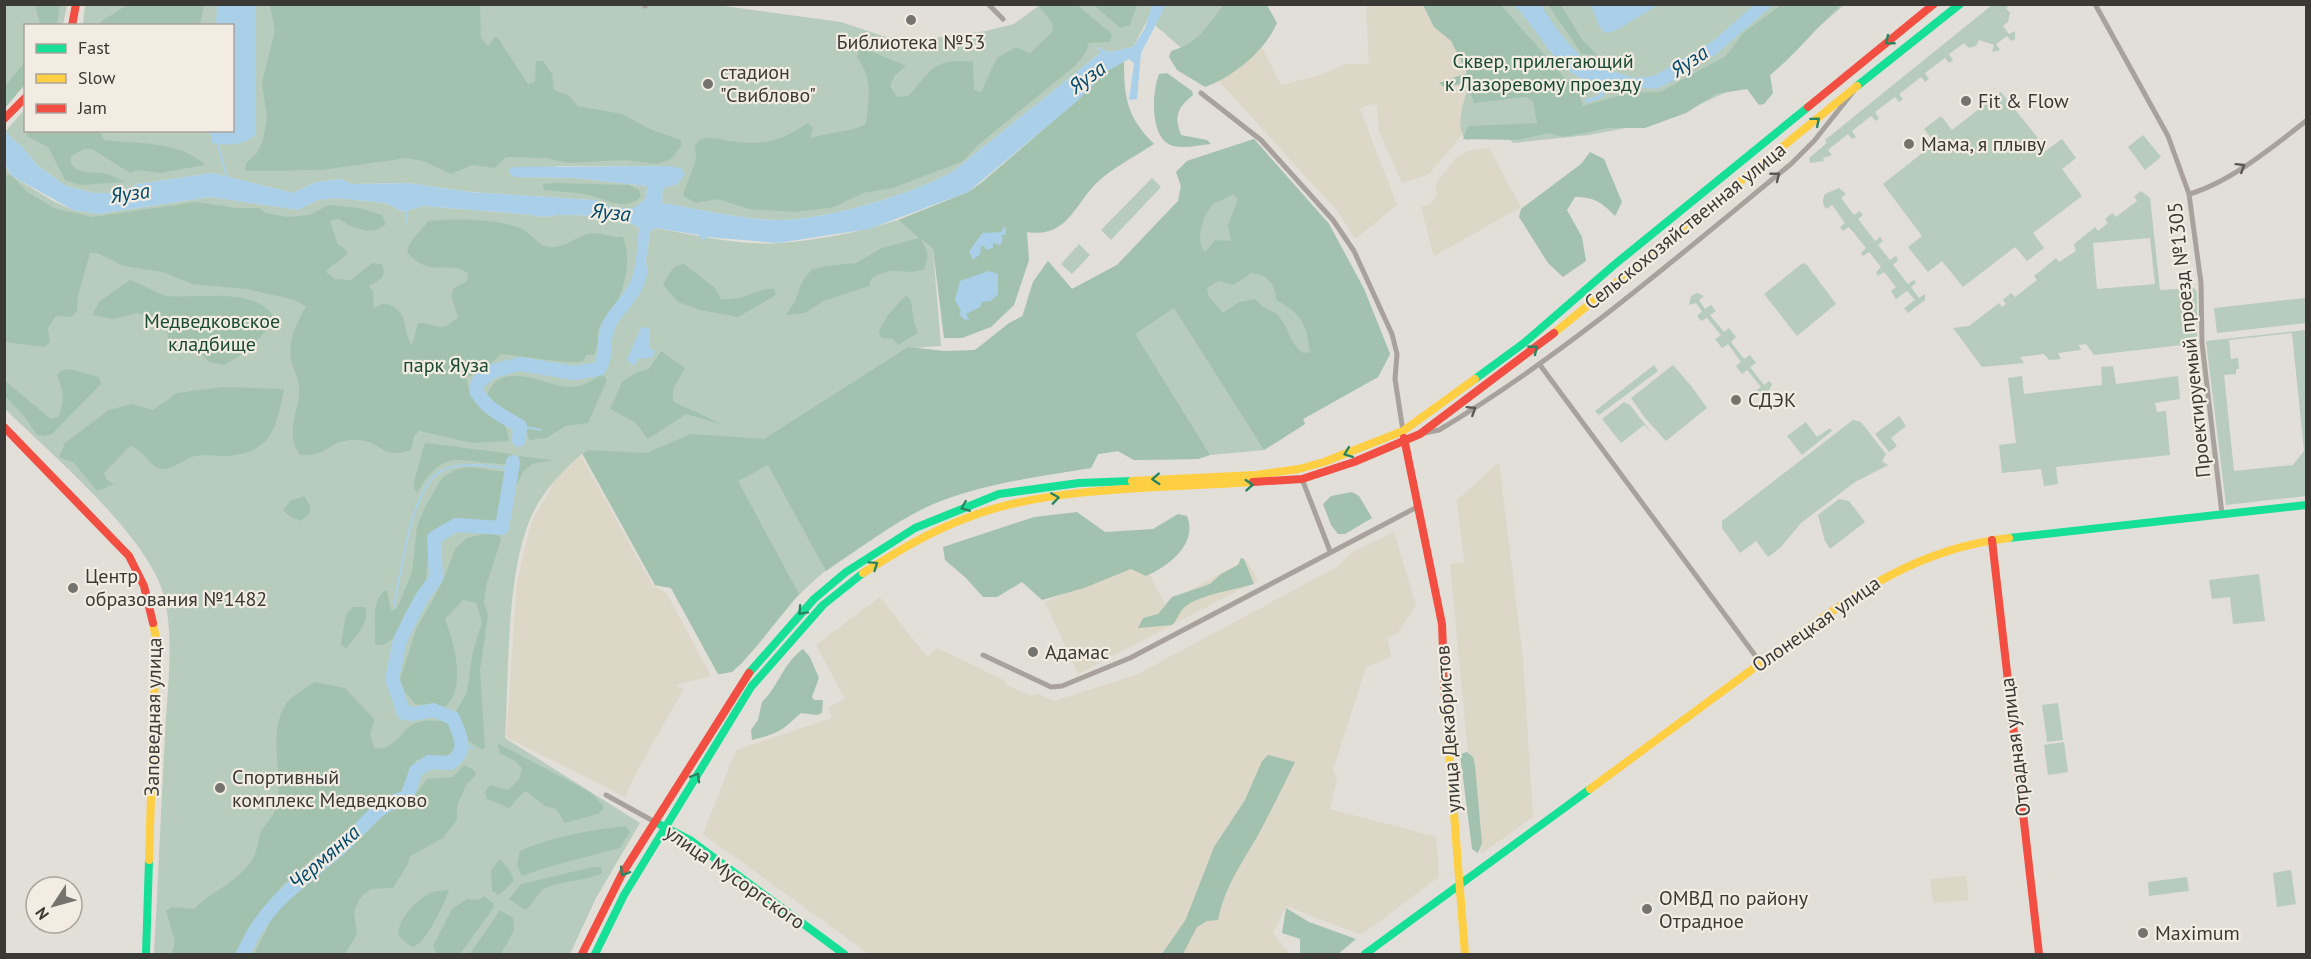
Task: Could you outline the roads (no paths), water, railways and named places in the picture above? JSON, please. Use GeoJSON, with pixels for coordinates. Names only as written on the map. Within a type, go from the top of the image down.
{"type":"FeatureCollection","features":[{"type":"Feature","properties":{"kind":"main road"},"geometry":{"type":"LineString","coordinates":[[72,24],[76,4]]}},
{"type":"Feature","properties":{"kind":"main road","name":"Сельскохозяйственная улица"},"geometry":{"type":"LineString","coordinates":[[582,954],[614,889],[742,681],[814,598],[846,572],[915,528],[968,505],[1020,489],[1079,483],[1256,475],[1299,469],[1324,462],[1402,431],[1524,343],[1614,266],[1934,4]]}},
{"type":"Feature","properties":{"kind":"main road","name":"Сельскохозяйственная улица"},"geometry":{"type":"LineString","coordinates":[[596,954],[624,895],[752,687],[785,645],[823,604],[852,580],[921,537],[973,515],[1008,504],[1080,494],[1258,484],[1302,479],[1354,462],[1420,434],[1532,352],[1960,4]]}},
{"type":"Feature","properties":{"kind":"main road"},"geometry":{"type":"LineString","coordinates":[[8,116],[24,99]]}},
{"type":"Feature","properties":{"kind":"main road","name":"Заповедная улица"},"geometry":{"type":"LineString","coordinates":[[4,427],[122,547],[144,581],[149,599],[156,639],[146,954]]}},
{"type":"Feature","properties":{"kind":"main road","name":"улица Декабристов"},"geometry":{"type":"LineString","coordinates":[[1402,431],[1442,624],[1446,737],[1465,954]]}},
{"type":"Feature","properties":{"kind":"main road","name":"Олонецкая улица"},"geometry":{"type":"LineString","coordinates":[[1458,884],[1760,662],[1865,587],[1890,573],[1948,550],[1992,540],[2307,505]]}},
{"type":"Feature","properties":{"kind":"main road","name":"Отрадная улица"},"geometry":{"type":"LineString","coordinates":[[1992,540],[2039,954]]}},
{"type":"Feature","properties":{"kind":"main road","name":"улица Мусоргского"},"geometry":{"type":"LineString","coordinates":[[655,822],[690,840],[844,954]]}},
{"type":"Feature","properties":{"kind":"main road"},"geometry":{"type":"LineString","coordinates":[[1365,954],[1458,884]]}},
{"type":"Feature","properties":{"kind":"street"},"geometry":{"type":"LineString","coordinates":[[988,4],[1003,19]]}},
{"type":"Feature","properties":{"kind":"street","name":"Проектируемый проезд №1305"},"geometry":{"type":"LineString","coordinates":[[2095,4],[2168,136],[2189,194],[2201,283],[2202,343],[2222,514]]}},
{"type":"Feature","properties":{"kind":"street"},"geometry":{"type":"LineString","coordinates":[[1420,434],[1439,430],[1540,366],[1791,164],[1814,141],[1860,84]]}},
{"type":"Feature","properties":{"kind":"street"},"geometry":{"type":"LineString","coordinates":[[1201,93],[1261,140],[1333,220],[1354,251],[1392,334],[1397,354],[1395,379],[1402,431]]}},
{"type":"Feature","properties":{"kind":"street"},"geometry":{"type":"LineString","coordinates":[[2189,194],[2210,186],[2248,163],[2307,121]]}},
{"type":"Feature","properties":{"kind":"street"},"geometry":{"type":"LineString","coordinates":[[1540,366],[1760,662]]}},
{"type":"Feature","properties":{"kind":"street"},"geometry":{"type":"LineString","coordinates":[[1302,479],[1330,551]]}},
{"type":"Feature","properties":{"kind":"street"},"geometry":{"type":"LineString","coordinates":[[983,655],[1043,684],[1062,686],[1130,658],[1419,506]]}},
{"type":"Feature","properties":{"kind":"street"},"geometry":{"type":"LineString","coordinates":[[606,795],[655,822]]}},
{"type":"Feature","properties":{"kind":"water"},"geometry":{"type":"Polygon","coordinates":[[[1591,4],[1658,5],[1615,31],[1605,33],[1599,26],[1591,4]]]}},
{"type":"Feature","properties":{"kind":"water"},"geometry":{"type":"Polygon","coordinates":[[[217,5],[256,5],[256,134],[236,144],[212,143],[210,132],[234,132],[234,24],[216,24],[217,5]]]}},
{"type":"Feature","properties":{"kind":"water","name":"Яуза"},"geometry":{"type":"Polygon","coordinates":[[[1152,5],[1166,5],[1141,53],[1137,99],[1129,100],[1134,63],[1129,59],[1107,71],[1075,103],[968,192],[869,229],[778,243],[707,237],[703,242],[699,235],[655,228],[650,232],[645,268],[633,292],[639,228],[624,221],[589,216],[540,217],[423,206],[403,212],[385,203],[336,198],[318,200],[298,210],[210,197],[98,214],[73,210],[12,176],[5,165],[5,132],[38,166],[66,186],[94,193],[116,193],[138,184],[212,173],[293,193],[316,182],[341,179],[352,184],[408,183],[470,192],[594,200],[614,208],[634,208],[646,198],[647,186],[576,178],[515,177],[511,175],[509,169],[514,167],[666,166],[681,168],[685,175],[677,184],[663,188],[662,203],[751,218],[780,220],[821,216],[892,197],[952,172],[1099,54],[1099,50],[1093,46],[1110,52],[1133,47],[1145,28],[1152,5]]]}},
{"type":"Feature","properties":{"kind":"water","name":"Яуза"},"geometry":{"type":"Polygon","coordinates":[[[1514,5],[1541,5],[1561,35],[1586,62],[1633,78],[1654,76],[1713,41],[1754,5],[1773,5],[1715,55],[1684,71],[1677,79],[1656,89],[1637,87],[1614,89],[1607,91],[1600,99],[1586,103],[1585,99],[1598,96],[1603,87],[1573,74],[1562,64],[1514,5]]]}},
{"type":"Feature","properties":{"kind":"water"},"geometry":{"type":"Polygon","coordinates":[[[1005,226],[1006,235],[1001,235],[1003,239],[1000,245],[993,243],[993,248],[986,250],[984,246],[981,246],[980,254],[973,260],[969,252],[982,233],[1001,232],[1005,226]]]}},
{"type":"Feature","properties":{"kind":"water"},"geometry":{"type":"Polygon","coordinates":[[[989,271],[998,274],[998,294],[991,301],[982,302],[980,307],[966,314],[969,319],[965,320],[959,314],[961,311],[955,300],[960,281],[989,271]]]}},
{"type":"Feature","properties":{"kind":"water"},"geometry":{"type":"Polygon","coordinates":[[[641,327],[650,328],[649,348],[655,351],[653,357],[638,359],[634,366],[627,360],[641,327]]]}},
{"type":"Feature","properties":{"kind":"waterway"},"geometry":{"type":"LineString","coordinates":[[218,144],[227,179]]}},
{"type":"Feature","properties":{"kind":"waterway"},"geometry":{"type":"LineString","coordinates":[[406,210],[407,222]]}},
{"type":"Feature","properties":{"kind":"waterway","name":"Чермянка"},"geometry":{"type":"LineString","coordinates":[[519,440],[520,426],[495,412],[485,403],[476,391],[478,382],[493,371],[520,364],[574,373],[599,369],[602,364],[608,327],[631,295],[639,280],[641,270]]}},
{"type":"Feature","properties":{"kind":"waterway"},"geometry":{"type":"LineString","coordinates":[[520,426],[541,430]]}},
{"type":"Feature","properties":{"kind":"waterway","name":"Чермянка"},"geometry":{"type":"LineString","coordinates":[[243,954],[262,921],[296,884],[347,842],[377,812],[407,797],[416,771],[429,762],[451,763],[460,753],[461,742],[453,718],[433,710],[414,714],[404,713],[392,679],[400,640],[421,599],[436,578],[434,538],[456,525],[502,528],[513,462]]}},
{"type":"Feature","properties":{"kind":"waterway"},"geometry":{"type":"LineString","coordinates":[[394,606],[415,510],[432,479],[451,467],[477,465],[512,469]]}},
{"type":"Feature","properties":{"kind":"waterway"},"geometry":{"type":"LineString","coordinates":[[463,744],[473,748]]}},
{"type":"Feature","properties":{"kind":"place","name":"Библиотека №53"},"geometry":{"type":"Point","coordinates":[911,20]}},
{"type":"Feature","properties":{"kind":"place","name":"стадион \"Свиблово\""},"geometry":{"type":"Point","coordinates":[708,84]}},
{"type":"Feature","properties":{"kind":"place","name":"Fit & Flow"},"geometry":{"type":"Point","coordinates":[1966,101]}},
{"type":"Feature","properties":{"kind":"place","name":"Мама, я плыву"},"geometry":{"type":"Point","coordinates":[1909,144]}},
{"type":"Feature","properties":{"kind":"place","name":"СДЭК"},"geometry":{"type":"Point","coordinates":[1736,400]}},
{"type":"Feature","properties":{"kind":"place","name":"Центр образования №1482"},"geometry":{"type":"Point","coordinates":[73,588]}},
{"type":"Feature","properties":{"kind":"place","name":"Адамас"},"geometry":{"type":"Point","coordinates":[1033,652]}},
{"type":"Feature","properties":{"kind":"place","name":"Спортивный комплекс Медведково"},"geometry":{"type":"Point","coordinates":[220,788]}},
{"type":"Feature","properties":{"kind":"place","name":"ОМВД по району Отрадное"},"geometry":{"type":"Point","coordinates":[1647,909]}},
{"type":"Feature","properties":{"kind":"place","name":"Maximum"},"geometry":{"type":"Point","coordinates":[2143,933]}},
{"type":"Feature","properties":{"kind":"park label","name":"Сквер, прилегающий к Лазоревому проезду"},"geometry":{"type":"Point","coordinates":[1543,72]}},
{"type":"Feature","properties":{"kind":"park label","name":"Медведковское кладбище"},"geometry":{"type":"Point","coordinates":[212,332]}},
{"type":"Feature","properties":{"kind":"park label","name":"парк Яуза"},"geometry":{"type":"Point","coordinates":[446,365]}}]}
